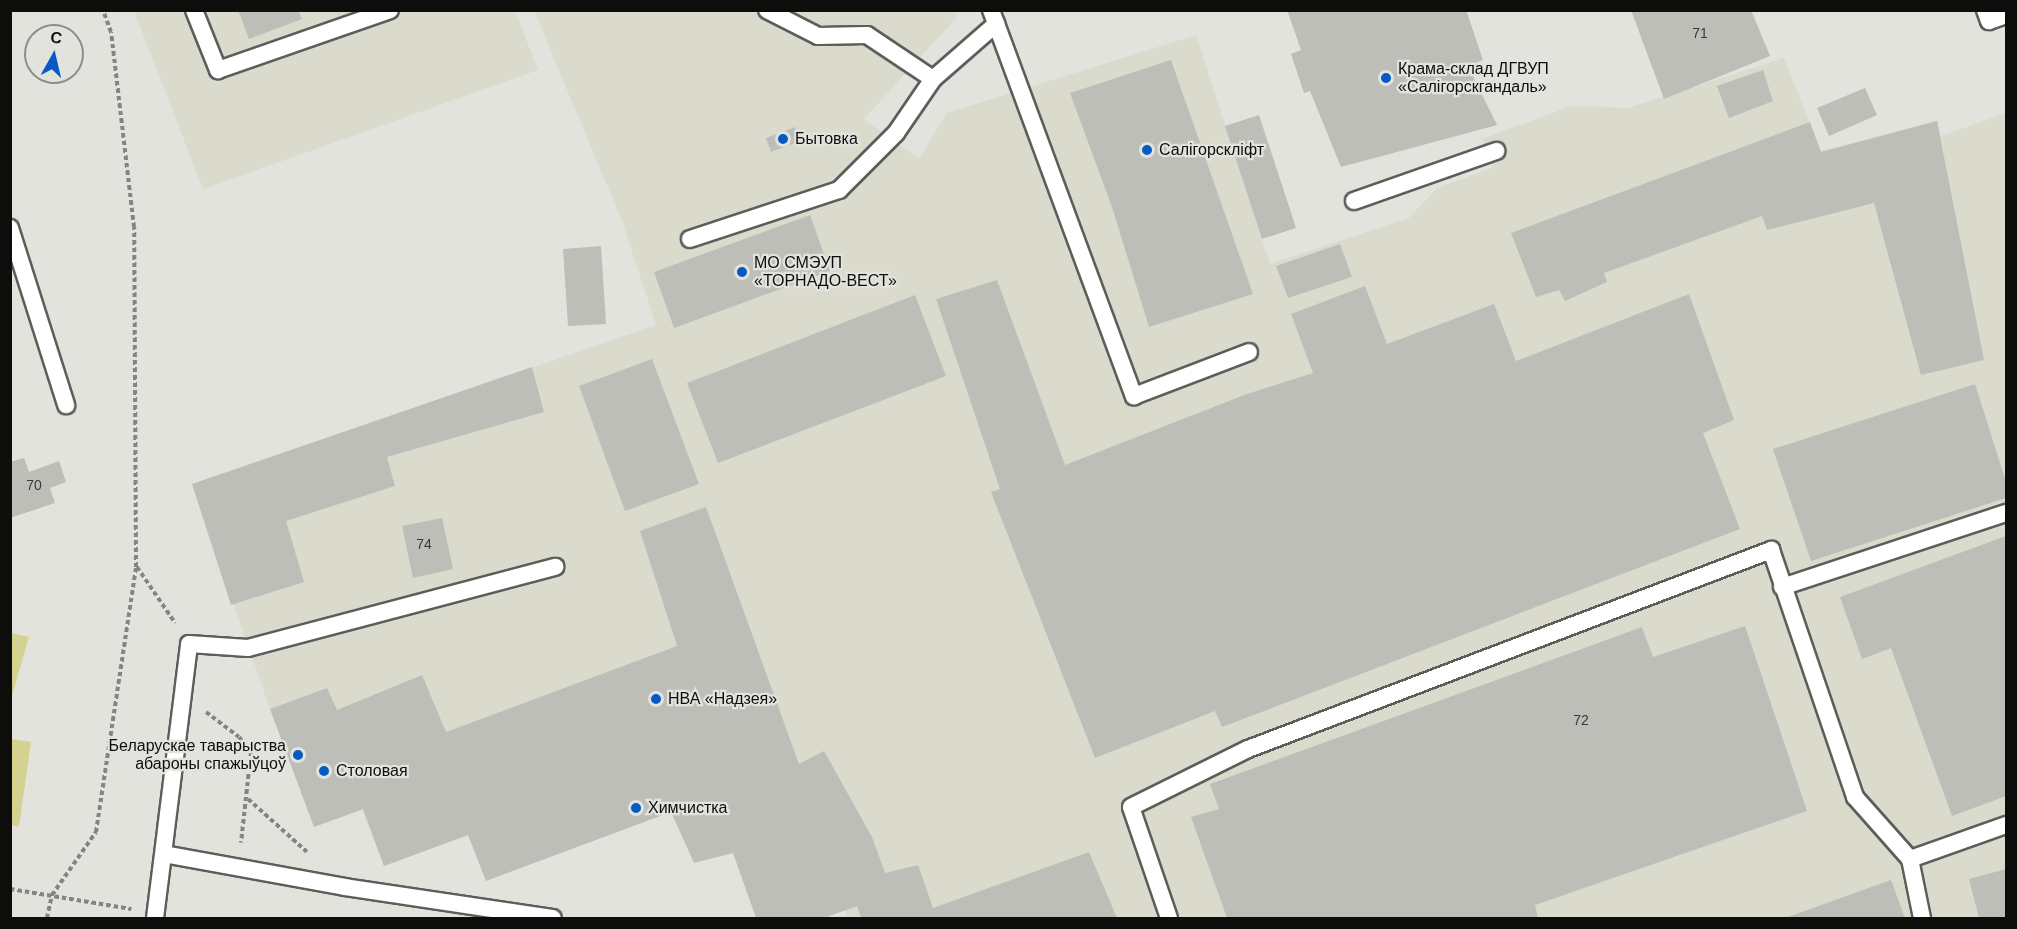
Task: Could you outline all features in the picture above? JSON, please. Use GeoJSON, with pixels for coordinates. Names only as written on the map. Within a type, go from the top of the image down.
{"type":"FeatureCollection","features":[{"type":"Feature","properties":{"kind":"lane"},"geometry":{"type":"LineString","coordinates":[[194,10],[218,70],[390,10]]}},
{"type":"Feature","properties":{"kind":"lane"},"geometry":{"type":"LineString","coordinates":[[767,10],[818,36],[867,35],[933,79]]}},
{"type":"Feature","properties":{"kind":"lane"},"geometry":{"type":"LineString","coordinates":[[1985,10],[1989,21],[2007,15]]}},
{"type":"Feature","properties":{"kind":"lane"},"geometry":{"type":"LineString","coordinates":[[690,239],[839,190],[896,132],[933,79],[994,17],[1134,396],[1249,352]]}},
{"type":"Feature","properties":{"kind":"lane"},"geometry":{"type":"LineString","coordinates":[[1354,201],[1496,151]]}},
{"type":"Feature","properties":{"kind":"lane"},"geometry":{"type":"LineString","coordinates":[[10,228],[66,405]]}},
{"type":"Feature","properties":{"kind":"lane"},"geometry":{"type":"LineString","coordinates":[[1782,587],[2007,513]]}},
{"type":"Feature","properties":{"kind":"lane"},"geometry":{"type":"LineString","coordinates":[[1169,918],[1131,807],[1248,749],[1771,550],[1855,797],[1910,859],[1922,918]]}},
{"type":"Feature","properties":{"kind":"lane"},"geometry":{"type":"LineString","coordinates":[[155,916],[189,644],[248,648],[555,567]]}},
{"type":"Feature","properties":{"kind":"lane"},"geometry":{"type":"LineString","coordinates":[[1910,859],[2007,825]]}},
{"type":"Feature","properties":{"kind":"lane"},"geometry":{"type":"LineString","coordinates":[[164,854],[237,868],[553,918]]}},
{"type":"Feature","properties":{"kind":"path"},"geometry":{"type":"LineString","coordinates":[[47,918],[52,895],[96,832],[136,567],[134,227],[111,32],[103,10]]}},
{"type":"Feature","properties":{"kind":"path"},"geometry":{"type":"LineString","coordinates":[[136,567],[189,644]]}},
{"type":"Feature","properties":{"kind":"path"},"geometry":{"type":"LineString","coordinates":[[184,696],[239,738],[251,752],[237,868]]}},
{"type":"Feature","properties":{"kind":"path"},"geometry":{"type":"LineString","coordinates":[[247,798],[313,858]]}},
{"type":"Feature","properties":{"kind":"path"},"geometry":{"type":"LineString","coordinates":[[10,889],[155,916]]}},
{"type":"Feature","properties":{"kind":"shaded area"},"geometry":{"type":"Polygon","coordinates":[[[134,11],[515,11],[538,70],[203,189],[134,11]]]}},
{"type":"Feature","properties":{"kind":"shaded area"},"geometry":{"type":"Polygon","coordinates":[[[534,11],[954,11],[957,17],[864,119],[919,159],[947,113],[1196,35],[1270,264],[1409,218],[1437,188],[1492,168],[1482,139],[1571,106],[1628,108],[1784,58],[1821,151],[1937,121],[1941,136],[2006,113],[2006,918],[847,918],[799,764],[468,835],[384,866],[362,810],[314,827],[270,709],[192,484],[656,325],[622,221],[534,11]]]}},
{"type":"Feature","properties":{"kind":"shaded area"},"geometry":{"type":"Polygon","coordinates":[[[10,633],[29,637],[11,699],[10,633]]]}},
{"type":"Feature","properties":{"kind":"shaded area"},"geometry":{"type":"Polygon","coordinates":[[[11,739],[31,742],[19,827],[11,825],[11,739]]]}},
{"type":"Feature","properties":{"kind":"building"},"geometry":{"type":"Polygon","coordinates":[[[238,10],[298,10],[302,19],[249,39],[238,10]]]}},
{"type":"Feature","properties":{"kind":"building","name":"Крама-склад ДГВУП «Салігорскгандаль»"},"geometry":{"type":"Polygon","coordinates":[[[1287,10],[1466,10],[1483,60],[1468,66],[1497,125],[1341,167],[1310,91],[1304,93],[1291,54],[1301,50],[1287,10]]]}},
{"type":"Feature","properties":{"kind":"building"},"geometry":{"type":"Polygon","coordinates":[[[1631,10],[1751,10],[1770,56],[1664,99],[1631,10]]]}},
{"type":"Feature","properties":{"kind":"building","name":"Салігорскліфт"},"geometry":{"type":"Polygon","coordinates":[[[1171,60],[1253,294],[1149,327],[1112,207],[1070,93],[1171,60]]]}},
{"type":"Feature","properties":{"kind":"building"},"geometry":{"type":"Polygon","coordinates":[[[1763,70],[1773,101],[1729,118],[1717,86],[1763,70]]]}},
{"type":"Feature","properties":{"kind":"building"},"geometry":{"type":"Polygon","coordinates":[[[1865,88],[1877,115],[1829,136],[1817,108],[1865,88]]]}},
{"type":"Feature","properties":{"kind":"building"},"geometry":{"type":"Polygon","coordinates":[[[1259,115],[1296,228],[1262,239],[1225,126],[1259,115]]]}},
{"type":"Feature","properties":{"kind":"building"},"geometry":{"type":"Polygon","coordinates":[[[1937,121],[1984,360],[1921,375],[1874,203],[1767,230],[1762,216],[1604,273],[1607,282],[1565,301],[1559,290],[1536,297],[1511,233],[1810,122],[1821,152],[1937,121]]]}},
{"type":"Feature","properties":{"kind":"building","name":"Бытовка"},"geometry":{"type":"Polygon","coordinates":[[[795,127],[800,141],[771,152],[766,138],[795,127]]]}},
{"type":"Feature","properties":{"kind":"building","name":"МО СМЭУП «ТОРНАДО-ВЕСТ»"},"geometry":{"type":"Polygon","coordinates":[[[810,215],[830,271],[674,328],[654,272],[810,215]]]}},
{"type":"Feature","properties":{"kind":"building"},"geometry":{"type":"Polygon","coordinates":[[[1340,244],[1352,277],[1288,298],[1276,266],[1340,244]]]}},
{"type":"Feature","properties":{"kind":"building"},"geometry":{"type":"Polygon","coordinates":[[[601,246],[606,324],[568,326],[563,249],[601,246]]]}},
{"type":"Feature","properties":{"kind":"building"},"geometry":{"type":"Polygon","coordinates":[[[997,280],[1065,465],[1247,394],[1313,373],[1291,314],[1365,286],[1387,344],[1494,304],[1516,361],[1689,294],[1734,420],[1703,433],[1740,529],[1222,727],[1215,711],[1095,758],[991,492],[1000,489],[936,299],[997,280]]]}},
{"type":"Feature","properties":{"kind":"building"},"geometry":{"type":"Polygon","coordinates":[[[915,295],[946,376],[718,463],[687,383],[915,295]]]}},
{"type":"Feature","properties":{"kind":"building"},"geometry":{"type":"Polygon","coordinates":[[[652,359],[699,484],[625,511],[579,386],[652,359]]]}},
{"type":"Feature","properties":{"kind":"building"},"geometry":{"type":"Polygon","coordinates":[[[532,367],[544,412],[387,457],[395,486],[286,521],[304,582],[231,605],[192,484],[532,367]]]}},
{"type":"Feature","properties":{"kind":"building"},"geometry":{"type":"Polygon","coordinates":[[[1975,384],[2006,482],[2006,498],[1811,561],[1773,449],[1975,384]]]}},
{"type":"Feature","properties":{"kind":"building"},"geometry":{"type":"Polygon","coordinates":[[[24,458],[29,472],[59,461],[66,482],[50,488],[55,503],[10,518],[10,462],[24,458]]]}},
{"type":"Feature","properties":{"kind":"building","name":"НВА «Надзея»"},"geometry":{"type":"Polygon","coordinates":[[[706,507],[799,764],[824,751],[872,837],[885,873],[918,865],[933,908],[1089,852],[1117,918],[861,918],[857,906],[824,918],[756,918],[733,853],[694,863],[671,812],[486,881],[468,835],[384,866],[363,809],[314,827],[270,709],[327,688],[337,710],[422,675],[446,732],[677,646],[640,531],[706,507]]]}},
{"type":"Feature","properties":{"kind":"building"},"geometry":{"type":"Polygon","coordinates":[[[442,518],[453,569],[413,578],[402,526],[442,518]]]}},
{"type":"Feature","properties":{"kind":"building"},"geometry":{"type":"Polygon","coordinates":[[[2006,536],[2006,796],[1952,816],[1891,648],[1862,659],[1840,597],[2006,536]]]}},
{"type":"Feature","properties":{"kind":"building"},"geometry":{"type":"Polygon","coordinates":[[[1745,626],[1807,811],[1535,905],[1538,918],[1227,918],[1191,817],[1219,809],[1210,784],[1642,627],[1653,657],[1745,626]]]}},
{"type":"Feature","properties":{"kind":"building"},"geometry":{"type":"Polygon","coordinates":[[[2006,869],[2006,918],[1979,918],[1969,879],[2006,869]]]}},
{"type":"Feature","properties":{"kind":"building"},"geometry":{"type":"Polygon","coordinates":[[[1891,880],[1905,918],[1785,918],[1891,880]]]}},
{"type":"Feature","properties":{"kind":"place","name":"Крама-склад ДГВУП «Салігорскгандаль»"},"geometry":{"type":"Point","coordinates":[1386,78]}},
{"type":"Feature","properties":{"kind":"place","name":"Бытовка"},"geometry":{"type":"Point","coordinates":[783,139]}},
{"type":"Feature","properties":{"kind":"place","name":"Салігорскліфт"},"geometry":{"type":"Point","coordinates":[1147,150]}},
{"type":"Feature","properties":{"kind":"place","name":"МО СМЭУП «ТОРНАДО-ВЕСТ»"},"geometry":{"type":"Point","coordinates":[742,272]}},
{"type":"Feature","properties":{"kind":"place","name":"НВА «Надзея»"},"geometry":{"type":"Point","coordinates":[656,699]}},
{"type":"Feature","properties":{"kind":"place","name":"Беларускае таварыства абароны спажыўцоў"},"geometry":{"type":"Point","coordinates":[298,755]}},
{"type":"Feature","properties":{"kind":"place","name":"Столовая"},"geometry":{"type":"Point","coordinates":[324,771]}},
{"type":"Feature","properties":{"kind":"place","name":"Химчистка"},"geometry":{"type":"Point","coordinates":[636,808]}}]}
